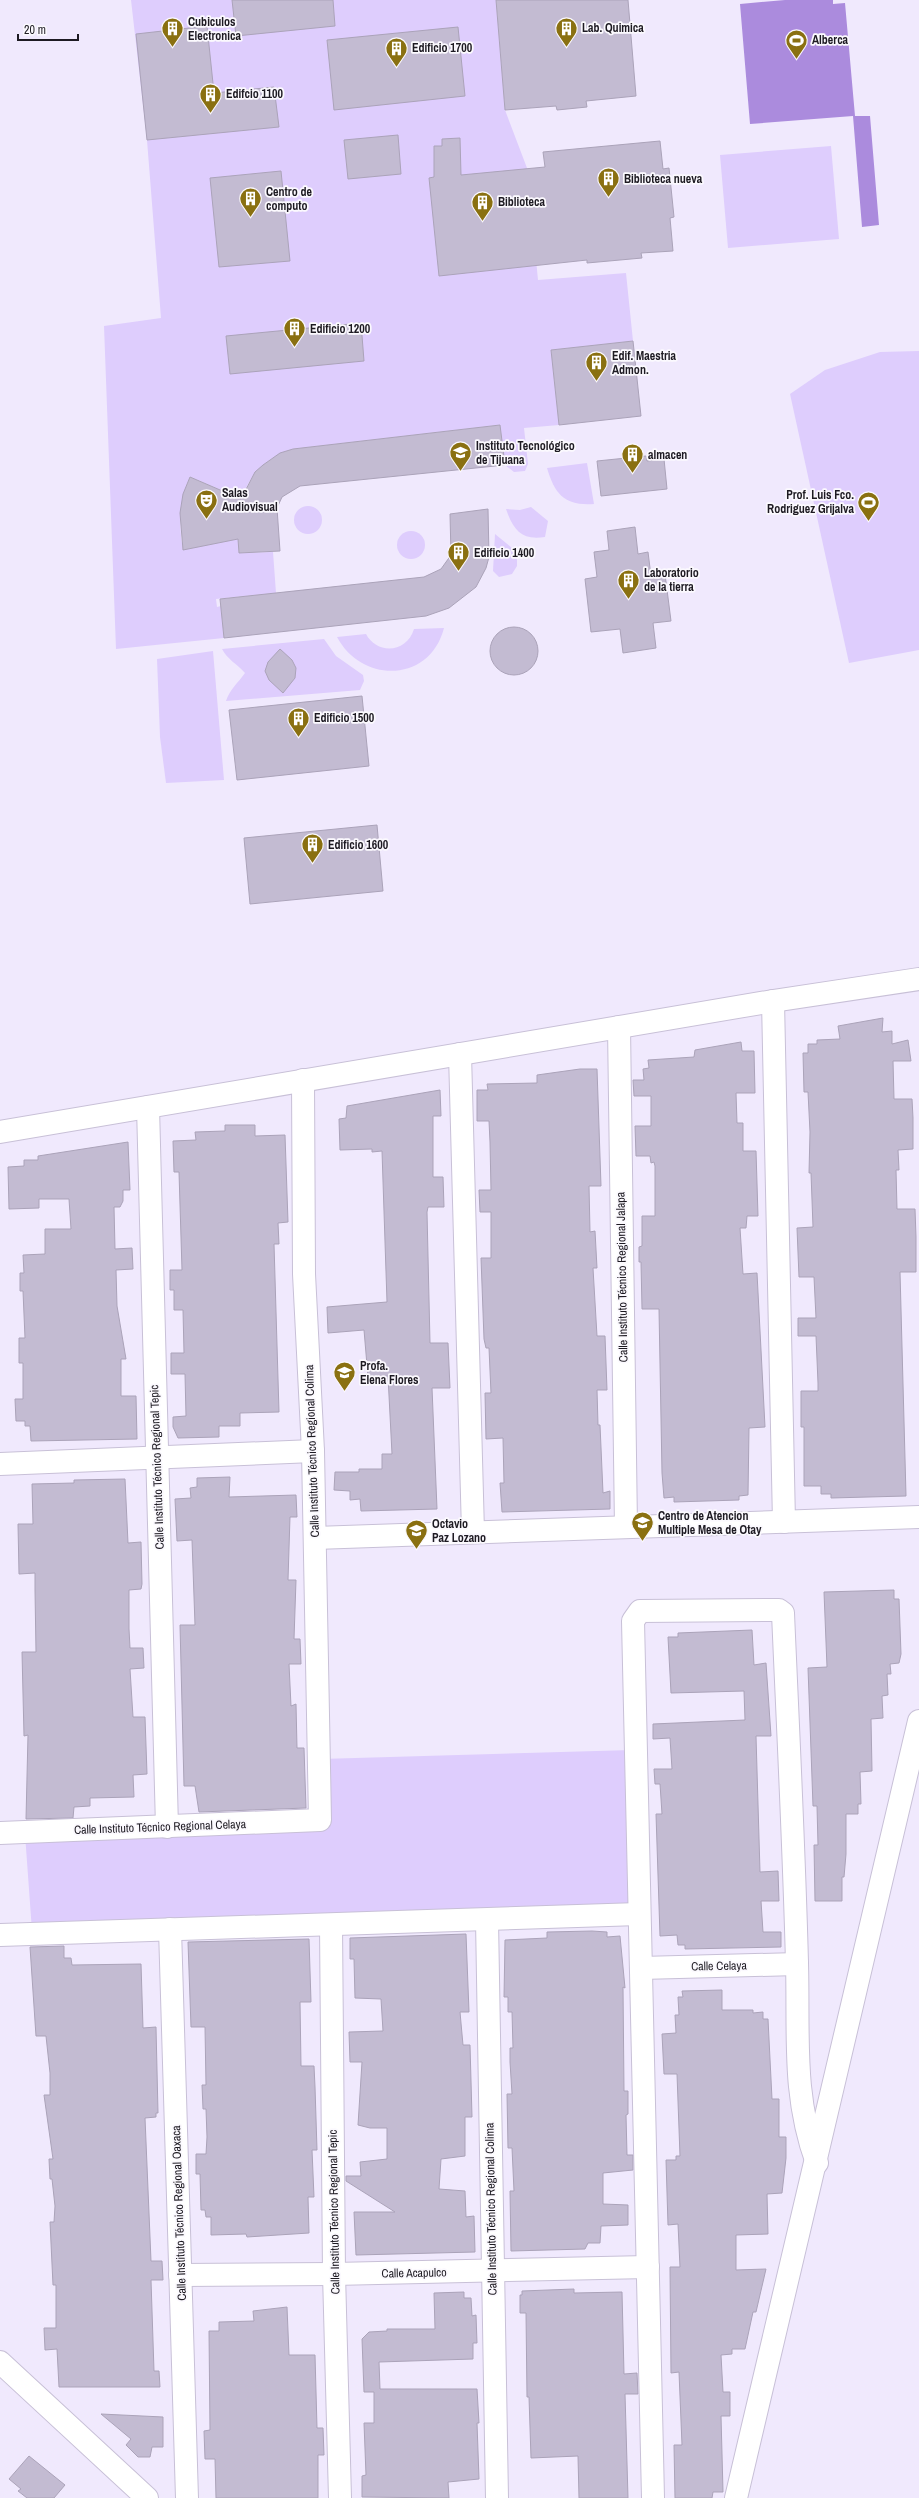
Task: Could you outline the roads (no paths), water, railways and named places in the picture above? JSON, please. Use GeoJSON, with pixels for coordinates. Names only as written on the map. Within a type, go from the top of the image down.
{"type":"FeatureCollection","features":[{"type":"Feature","properties":{"kind":"street"},"geometry":{"type":"LineString","coordinates":[[0,1132],[773,1001],[919,979]]}},
{"type":"Feature","properties":{"kind":"street"},"geometry":{"type":"LineString","coordinates":[[773,1001],[784,1522]]}},
{"type":"Feature","properties":{"kind":"street","name":"Calle Instituto Técnico Regional Jalapa"},"geometry":{"type":"LineString","coordinates":[[618,1027],[626,1528]]}},
{"type":"Feature","properties":{"kind":"street"},"geometry":{"type":"LineString","coordinates":[[460,1054],[473,1532]]}},
{"type":"Feature","properties":{"kind":"street","name":"Calle Instituto Técnico Regional Colima"},"geometry":{"type":"LineString","coordinates":[[303,1080],[304,1274],[313,1451],[319,1822]]}},
{"type":"Feature","properties":{"kind":"street","name":"Calle Instituto Técnico Regional Tepic"},"geometry":{"type":"LineString","coordinates":[[148,1107],[167,1827]]}},
{"type":"Feature","properties":{"kind":"street"},"geometry":{"type":"LineString","coordinates":[[0,1464],[313,1451]]}},
{"type":"Feature","properties":{"kind":"street"},"geometry":{"type":"LineString","coordinates":[[315,1538],[919,1517]]}},
{"type":"Feature","properties":{"kind":"street"},"geometry":{"type":"LineString","coordinates":[[653,2498],[633,1621],[640,1611],[779,1610],[783,1613],[797,1964],[800,2095],[806,2134],[817,2163]]}},
{"type":"Feature","properties":{"kind":"street"},"geometry":{"type":"LineString","coordinates":[[736,2498],[817,2163],[919,1721]]}},
{"type":"Feature","properties":{"kind":"street","name":"Calle Instituto Técnico Regional Celaya"},"geometry":{"type":"LineString","coordinates":[[0,1833],[319,1822]]}},
{"type":"Feature","properties":{"kind":"street"},"geometry":{"type":"LineString","coordinates":[[0,1935],[170,1929],[331,1926],[639,1914]]}},
{"type":"Feature","properties":{"kind":"street","name":"Calle Instituto Técnico Regional Colima"},"geometry":{"type":"LineString","coordinates":[[487,1920],[497,2498]]}},
{"type":"Feature","properties":{"kind":"street","name":"Calle Instituto Técnico Regional Tepic"},"geometry":{"type":"LineString","coordinates":[[331,1926],[334,2274],[340,2498]]}},
{"type":"Feature","properties":{"kind":"street","name":"Calle Instituto Técnico Regional Oaxaca"},"geometry":{"type":"LineString","coordinates":[[170,1929],[187,2498]]}},
{"type":"Feature","properties":{"kind":"street","name":"Calle Celaya"},"geometry":{"type":"LineString","coordinates":[[642,1968],[797,1964]]}},
{"type":"Feature","properties":{"kind":"street","name":"Calle Acapulco"},"geometry":{"type":"LineString","coordinates":[[180,2275],[334,2274],[648,2267]]}},
{"type":"Feature","properties":{"kind":"street"},"geometry":{"type":"LineString","coordinates":[[0,2362],[147,2498]]}},
{"type":"Feature","properties":{"kind":"place","name":"Cubiculos Electronica"},"geometry":{"type":"Point","coordinates":[173,48]}},
{"type":"Feature","properties":{"kind":"place","name":"Lab. Quimica"},"geometry":{"type":"Point","coordinates":[566,48]}},
{"type":"Feature","properties":{"kind":"place","name":"Alberca"},"geometry":{"type":"Point","coordinates":[797,60]}},
{"type":"Feature","properties":{"kind":"place","name":"Edificio 1700"},"geometry":{"type":"Point","coordinates":[396,68]}},
{"type":"Feature","properties":{"kind":"place","name":"Edifcio 1100"},"geometry":{"type":"Point","coordinates":[211,114]}},
{"type":"Feature","properties":{"kind":"place","name":"Biblioteca nueva"},"geometry":{"type":"Point","coordinates":[608,198]}},
{"type":"Feature","properties":{"kind":"place","name":"Centro de computo"},"geometry":{"type":"Point","coordinates":[250,218]}},
{"type":"Feature","properties":{"kind":"place","name":"Biblioteca"},"geometry":{"type":"Point","coordinates":[483,222]}},
{"type":"Feature","properties":{"kind":"place","name":"Edificio 1200"},"geometry":{"type":"Point","coordinates":[295,348]}},
{"type":"Feature","properties":{"kind":"place","name":"Edif. Maestria Admon."},"geometry":{"type":"Point","coordinates":[596,382]}},
{"type":"Feature","properties":{"kind":"place","name":"Instituto Tecnológico de Tijuana"},"geometry":{"type":"Point","coordinates":[460,472]}},
{"type":"Feature","properties":{"kind":"place","name":"almacen"},"geometry":{"type":"Point","coordinates":[632,474]}},
{"type":"Feature","properties":{"kind":"place","name":"Salas Audiovisual"},"geometry":{"type":"Point","coordinates":[206,520]}},
{"type":"Feature","properties":{"kind":"place","name":"Prof. Luis Fco. Rodriguez Grijalva"},"geometry":{"type":"Point","coordinates":[869,522]}},
{"type":"Feature","properties":{"kind":"place","name":"Edificio 1400"},"geometry":{"type":"Point","coordinates":[459,572]}},
{"type":"Feature","properties":{"kind":"place","name":"Laboratorio de la tierra"},"geometry":{"type":"Point","coordinates":[628,600]}},
{"type":"Feature","properties":{"kind":"place","name":"Edificio 1500"},"geometry":{"type":"Point","coordinates":[299,738]}},
{"type":"Feature","properties":{"kind":"place","name":"Edificio 1600"},"geometry":{"type":"Point","coordinates":[313,864]}},
{"type":"Feature","properties":{"kind":"place","name":"Profa. Elena Flores"},"geometry":{"type":"Point","coordinates":[345,1392]}},
{"type":"Feature","properties":{"kind":"place","name":"Centro de Atencion Multiple Mesa de Otay"},"geometry":{"type":"Point","coordinates":[642,1542]}},
{"type":"Feature","properties":{"kind":"place","name":"Octavio Paz Lozano"},"geometry":{"type":"Point","coordinates":[417,1550]}}]}
